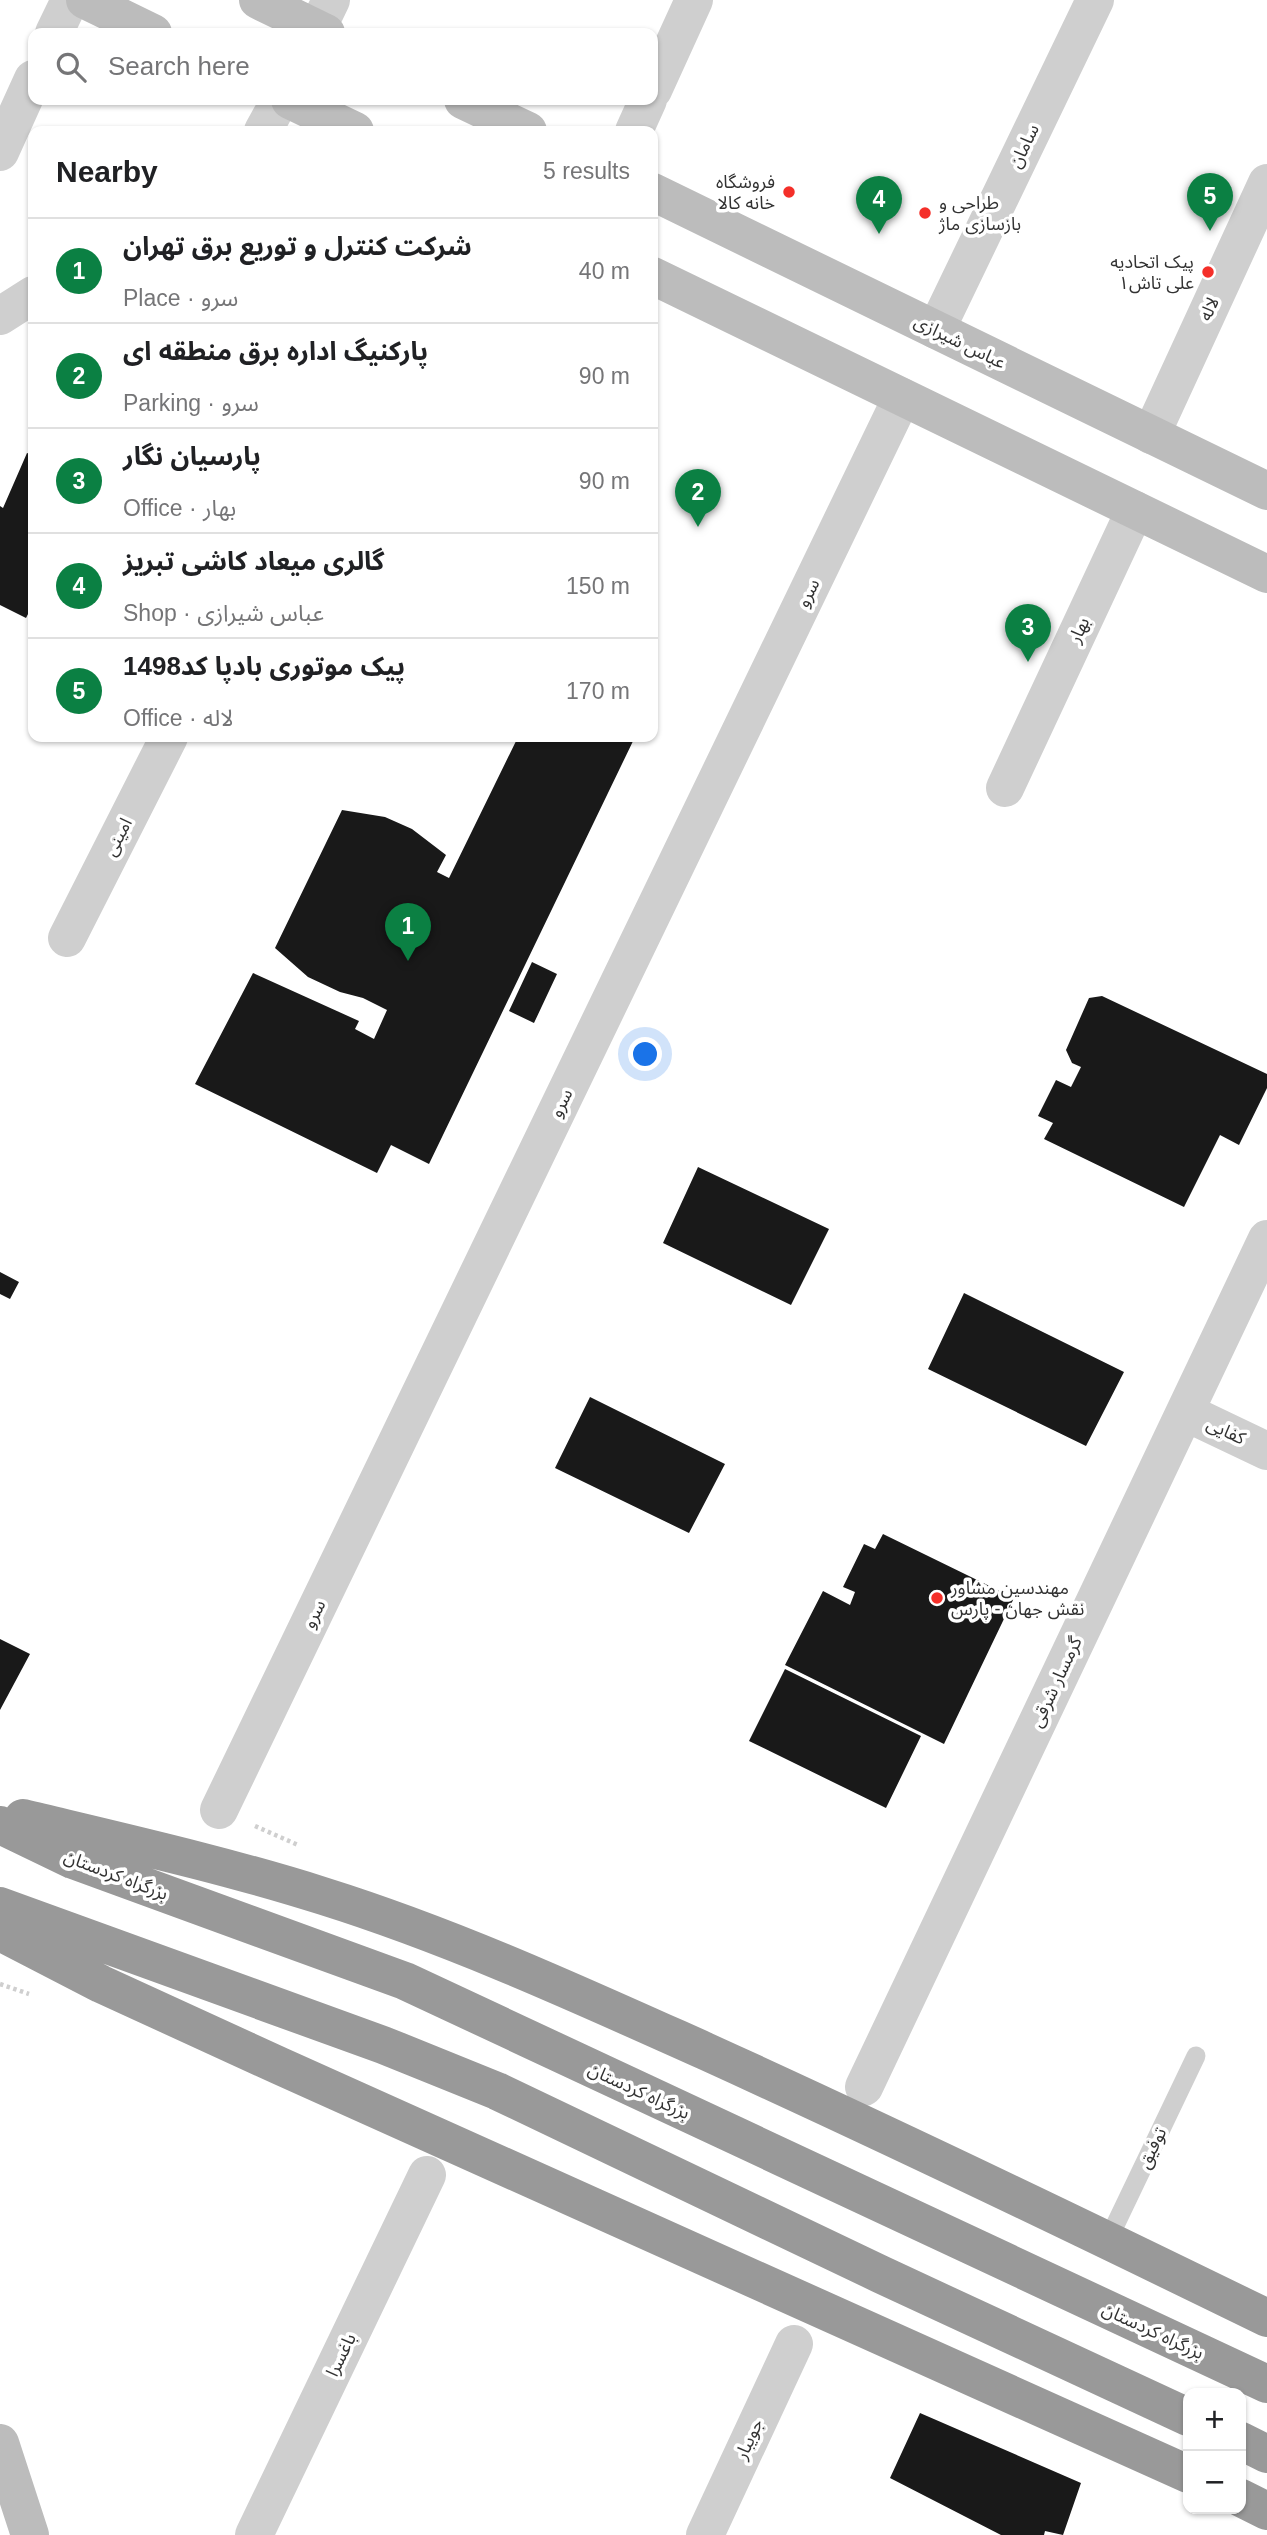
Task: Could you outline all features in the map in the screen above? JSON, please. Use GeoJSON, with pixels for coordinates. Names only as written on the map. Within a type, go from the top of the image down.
{"type":"FeatureCollection","features":[{"type":"Feature","properties":{"kind":"highway"},"geometry":{"type":"LineString","coordinates":[[0,1812],[190,1858],[324,1896],[442,1938],[636,2020],[851,2117],[1267,2318]]}},
{"type":"Feature","properties":{"kind":"highway","name":"بزرگراه کردستان"},"geometry":{"type":"LineString","coordinates":[[0,1825],[73,1860],[405,1980],[1267,2384]]}},
{"type":"Feature","properties":{"kind":"highway"},"geometry":{"type":"LineString","coordinates":[[0,1906],[383,2045],[497,2091],[1183,2415]]}},
{"type":"Feature","properties":{"kind":"highway"},"geometry":{"type":"LineString","coordinates":[[0,1931],[101,1984],[1183,2472]]}},
{"type":"Feature","properties":{"kind":"highway"},"geometry":{"type":"LineString","coordinates":[[1246,2444],[1267,2454]]}},
{"type":"Feature","properties":{"kind":"highway"},"geometry":{"type":"LineString","coordinates":[[1246,2484],[1261,2482],[1267,2476]]}},
{"type":"Feature","properties":{"kind":"highway"},"geometry":{"type":"LineString","coordinates":[[1246,2500],[1267,2511]]}},
{"type":"Feature","properties":{"kind":"main road"},"geometry":{"type":"LineString","coordinates":[[85,0],[143,28]]}},
{"type":"Feature","properties":{"kind":"main road"},"geometry":{"type":"LineString","coordinates":[[258,0],[322,24]]}},
{"type":"Feature","properties":{"kind":"main road"},"geometry":{"type":"LineString","coordinates":[[300,105],[345,126]]}},
{"type":"Feature","properties":{"kind":"main road"},"geometry":{"type":"LineString","coordinates":[[473,105],[518,126]]}},
{"type":"Feature","properties":{"kind":"main road","name":"عباس شیرازی"},"geometry":{"type":"LineString","coordinates":[[658,194],[1267,491]]}},
{"type":"Feature","properties":{"kind":"main road"},"geometry":{"type":"LineString","coordinates":[[658,278],[1267,574]]}},
{"type":"Feature","properties":{"kind":"main road"},"geometry":{"type":"LineString","coordinates":[[0,2443],[30,2535]]}},
{"type":"Feature","properties":{"kind":"street"},"geometry":{"type":"LineString","coordinates":[[56,28],[70,0]]}},
{"type":"Feature","properties":{"kind":"street"},"geometry":{"type":"LineString","coordinates":[[658,79],[694,0]]}},
{"type":"Feature","properties":{"kind":"street","name":"سامان"},"geometry":{"type":"LineString","coordinates":[[936,330],[1094,0]]}},
{"type":"Feature","properties":{"kind":"street"},"geometry":{"type":"LineString","coordinates":[[0,152],[28,90]]}},
{"type":"Feature","properties":{"kind":"street"},"geometry":{"type":"LineString","coordinates":[[265,126],[277,105]]}},
{"type":"Feature","properties":{"kind":"street"},"geometry":{"type":"LineString","coordinates":[[636,126],[646,105]]}},
{"type":"Feature","properties":{"kind":"street","name":"لاله"},"geometry":{"type":"LineString","coordinates":[[1151,435],[1267,183]]}},
{"type":"Feature","properties":{"kind":"street"},"geometry":{"type":"LineString","coordinates":[[0,316],[28,298]]}},
{"type":"Feature","properties":{"kind":"street","name":"سرو"},"geometry":{"type":"LineString","coordinates":[[219,1810],[902,397]]}},
{"type":"Feature","properties":{"kind":"street","name":"بهار"},"geometry":{"type":"LineString","coordinates":[[1005,788],[1135,510]]}},
{"type":"Feature","properties":{"kind":"street","name":"امینی"},"geometry":{"type":"LineString","coordinates":[[67,938],[166,742]]}},
{"type":"Feature","properties":{"kind":"street","name":"گرمسار شرقی"},"geometry":{"type":"LineString","coordinates":[[864,2087],[1267,1238]]}},
{"type":"Feature","properties":{"kind":"street","name":"کفایی"},"geometry":{"type":"LineString","coordinates":[[1185,1412],[1267,1451]]}},
{"type":"Feature","properties":{"kind":"street","name":"باغسرا"},"geometry":{"type":"LineString","coordinates":[[254,2535],[427,2175]]}},
{"type":"Feature","properties":{"kind":"street","name":"جویبار"},"geometry":{"type":"LineString","coordinates":[[705,2535],[794,2344]]}},
{"type":"Feature","properties":{"kind":"lane","name":"توفیق"},"geometry":{"type":"LineString","coordinates":[[1108,2240],[1196,2056]]}},
{"type":"Feature","properties":{"kind":"building"},"geometry":{"type":"Polygon","coordinates":[[[28,453],[26,618],[0,605],[0,506],[3,508],[28,453]]]}},
{"type":"Feature","properties":{"kind":"building"},"geometry":{"type":"Polygon","coordinates":[[[516,742],[633,742],[429,1164],[391,1145],[377,1173],[195,1084],[253,973],[359,1021],[355,1029],[374,1039],[387,1010],[308,977],[275,948],[342,810],[385,817],[412,829],[446,855],[437,872],[449,878],[516,742]]]}},
{"type":"Feature","properties":{"kind":"building"},"geometry":{"type":"Polygon","coordinates":[[[532,962],[557,974],[534,1023],[509,1011],[532,962]]]}},
{"type":"Feature","properties":{"kind":"building"},"geometry":{"type":"Polygon","coordinates":[[[1102,996],[1267,1074],[1267,1088],[1239,1145],[1220,1135],[1184,1207],[1044,1139],[1053,1123],[1038,1116],[1056,1080],[1071,1087],[1081,1067],[1072,1063],[1066,1050],[1089,998],[1102,996]]]}},
{"type":"Feature","properties":{"kind":"building"},"geometry":{"type":"Polygon","coordinates":[[[698,1167],[829,1229],[791,1305],[663,1243],[698,1167]]]}},
{"type":"Feature","properties":{"kind":"building"},"geometry":{"type":"Polygon","coordinates":[[[0,1272],[19,1282],[10,1299],[0,1294],[0,1272]]]}},
{"type":"Feature","properties":{"kind":"building"},"geometry":{"type":"Polygon","coordinates":[[[964,1293],[1124,1372],[1086,1446],[928,1369],[964,1293]]]}},
{"type":"Feature","properties":{"kind":"building"},"geometry":{"type":"Polygon","coordinates":[[[590,1397],[725,1464],[689,1533],[555,1468],[590,1397]]]}},
{"type":"Feature","properties":{"kind":"building"},"geometry":{"type":"Polygon","coordinates":[[[883,1534],[1014,1598],[944,1744],[785,1665],[823,1591],[850,1605],[855,1592],[843,1587],[864,1544],[875,1549],[883,1534]]]}},
{"type":"Feature","properties":{"kind":"building"},"geometry":{"type":"Polygon","coordinates":[[[0,1639],[30,1654],[0,1710],[0,1639]]]}},
{"type":"Feature","properties":{"kind":"building"},"geometry":{"type":"Polygon","coordinates":[[[785,1669],[921,1736],[886,1808],[749,1741],[785,1669]]]}},
{"type":"Feature","properties":{"kind":"building"},"geometry":{"type":"Polygon","coordinates":[[[920,2413],[1081,2483],[1063,2535],[1045,2531],[1044,2535],[1001,2535],[890,2478],[920,2413]]]}},
{"type":"Feature","properties":{"kind":"place","name":"فروشگاه خانه کالا"},"geometry":{"type":"Point","coordinates":[789,192]}},
{"type":"Feature","properties":{"kind":"place","name":"طراحی و بازسازی ماژ"},"geometry":{"type":"Point","coordinates":[925,213]}},
{"type":"Feature","properties":{"kind":"place","name":"پیک موتوری بادپا کد1498"},"geometry":{"type":"Point","coordinates":[1210,231]}},
{"type":"Feature","properties":{"kind":"place","name":"گالری میعاد کاشی تبریز"},"geometry":{"type":"Point","coordinates":[879,234]}},
{"type":"Feature","properties":{"kind":"place","name":"پیک اتحادیه علی تاش۱"},"geometry":{"type":"Point","coordinates":[1208,272]}},
{"type":"Feature","properties":{"kind":"place","name":"پارکنیگ اداره برق منطقه ای"},"geometry":{"type":"Point","coordinates":[698,527]}},
{"type":"Feature","properties":{"kind":"place","name":"پارسیان نگار"},"geometry":{"type":"Point","coordinates":[1028,662]}},
{"type":"Feature","properties":{"kind":"place","name":"شرکت کنترل و توریع برق تهران"},"geometry":{"type":"Point","coordinates":[408,961]}},
{"type":"Feature","properties":{"kind":"place","name":"مهندسین مشاور نقش جهان - پارس"},"geometry":{"type":"Point","coordinates":[937,1598]}}]}
